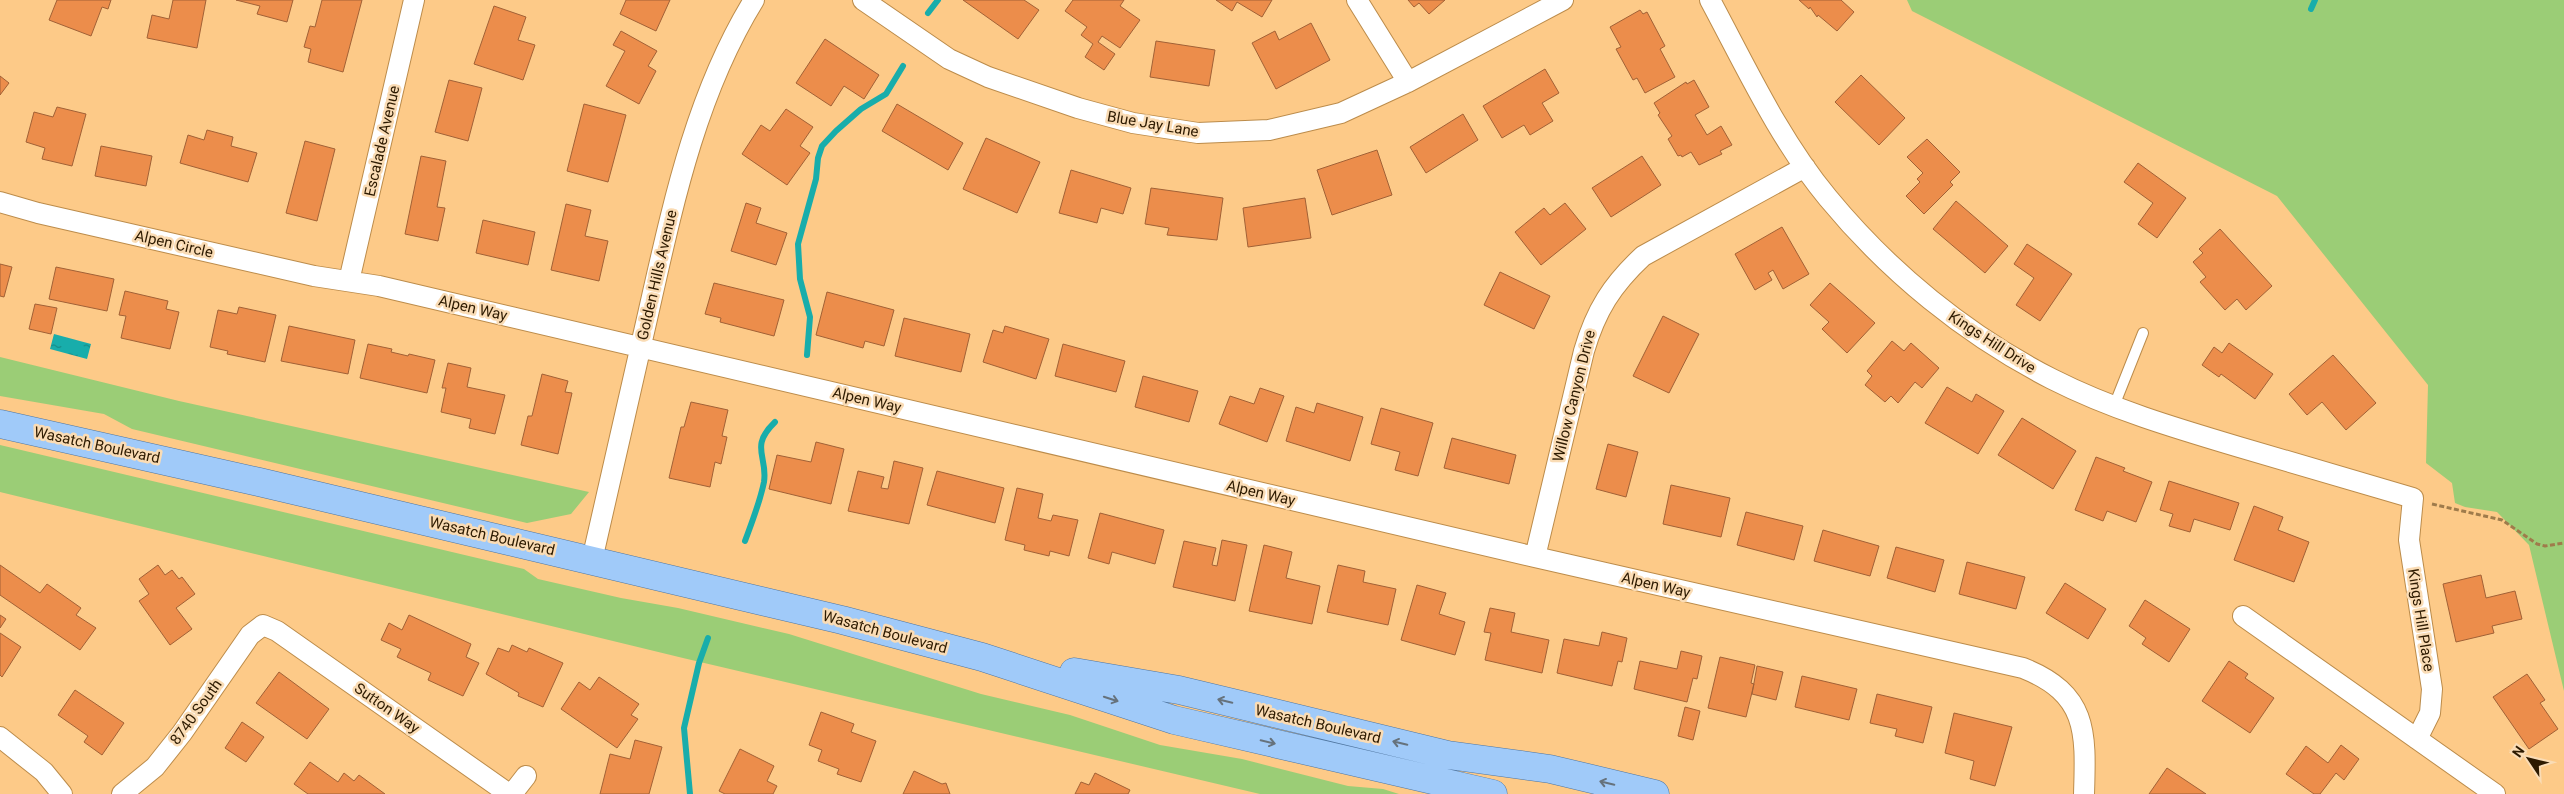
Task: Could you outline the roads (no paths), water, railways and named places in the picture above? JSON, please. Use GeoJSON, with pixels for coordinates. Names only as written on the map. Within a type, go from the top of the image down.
{"type":"FeatureCollection","features":[{"type":"Feature","properties":{"kind":"main road","name":"Wasatch Boulevard"},"geometry":{"type":"LineString","coordinates":[[0,424],[259,482],[842,620],[982,656],[1174,720],[1493,794]]}},
{"type":"Feature","properties":{"kind":"main road","name":"Wasatch Boulevard"},"geometry":{"type":"LineString","coordinates":[[982,656],[1179,690],[1448,755],[1550,769],[1655,794]]}},
{"type":"Feature","properties":{"kind":"main road"},"geometry":{"type":"LineString","coordinates":[[1448,755],[1518,777],[1586,794]]}},
{"type":"Feature","properties":{"kind":"street","name":"Escalade Avenue"},"geometry":{"type":"LineString","coordinates":[[349,281],[414,0]]}},
{"type":"Feature","properties":{"kind":"street","name":"Golden Hills Avenue"},"geometry":{"type":"LineString","coordinates":[[592,560],[675,194],[696,128],[721,65],[754,0]]}},
{"type":"Feature","properties":{"kind":"street","name":"Blue Jay Lane"},"geometry":{"type":"LineString","coordinates":[[862,0],[949,59],[988,77],[1078,108],[1132,123],[1198,133],[1269,130],[1341,113],[1408,82],[1564,0]]}},
{"type":"Feature","properties":{"kind":"street"},"geometry":{"type":"LineString","coordinates":[[1356,0],[1408,82]]}},
{"type":"Feature","properties":{"kind":"street","name":"Kings Hill Drive"},"geometry":{"type":"LineString","coordinates":[[1710,0],[1784,137],[1828,198],[1878,252],[1932,302],[2009,355],[2052,379],[2114,406],[2171,426],[2412,498]]}},
{"type":"Feature","properties":{"kind":"street","name":"Willow Canyon Drive"},"geometry":{"type":"LineString","coordinates":[[1535,557],[1584,351],[1592,325],[1604,300],[1621,276],[1643,256],[1805,166]]}},
{"type":"Feature","properties":{"kind":"street","name":"Alpen Circle"},"geometry":{"type":"LineString","coordinates":[[0,202],[57,218],[314,276],[349,281]]}},
{"type":"Feature","properties":{"kind":"street","name":"Alpen Way"},"geometry":{"type":"LineString","coordinates":[[349,281],[379,286],[1535,557],[2023,668],[2043,676],[2060,688],[2074,704],[2081,724],[2085,754],[2084,794]]}},
{"type":"Feature","properties":{"kind":"street","name":"Kings Hill Place"},"geometry":{"type":"LineString","coordinates":[[2412,498],[2409,540],[2432,689],[2430,713],[2417,739]]}},
{"type":"Feature","properties":{"kind":"street"},"geometry":{"type":"LineString","coordinates":[[2243,616],[2495,794]]}},
{"type":"Feature","properties":{"kind":"street","name":"8740 South"},"geometry":{"type":"LineString","coordinates":[[122,794],[155,767],[182,733],[250,635],[263,625]]}},
{"type":"Feature","properties":{"kind":"street","name":"Sutton Way"},"geometry":{"type":"LineString","coordinates":[[263,625],[277,631],[509,794]]}},
{"type":"Feature","properties":{"kind":"street"},"geometry":{"type":"LineString","coordinates":[[0,737],[44,772],[62,794]]}},
{"type":"Feature","properties":{"kind":"street"},"geometry":{"type":"LineString","coordinates":[[512,794],[526,776]]}},
{"type":"Feature","properties":{"kind":"lane"},"geometry":{"type":"LineString","coordinates":[[2114,406],[2143,332]]}},
{"type":"Feature","properties":{"kind":"water"},"geometry":{"type":"Polygon","coordinates":[[[54,334],[91,344],[87,359],[50,349],[54,334]]]}},
{"type":"Feature","properties":{"kind":"waterway"},"geometry":{"type":"LineString","coordinates":[[928,13],[938,0]]}},
{"type":"Feature","properties":{"kind":"waterway"},"geometry":{"type":"LineString","coordinates":[[2311,9],[2315,0]]}},
{"type":"Feature","properties":{"kind":"waterway"},"geometry":{"type":"LineString","coordinates":[[807,355],[810,317],[800,279],[798,244],[816,179],[818,158],[822,146],[836,131],[861,109],[886,94],[903,66]]}},
{"type":"Feature","properties":{"kind":"waterway"},"geometry":{"type":"LineString","coordinates":[[745,541],[764,482],[765,473],[761,445],[767,431],[775,422]]}},
{"type":"Feature","properties":{"kind":"waterway"},"geometry":{"type":"LineString","coordinates":[[690,794],[684,728],[699,663],[708,638]]}}]}
